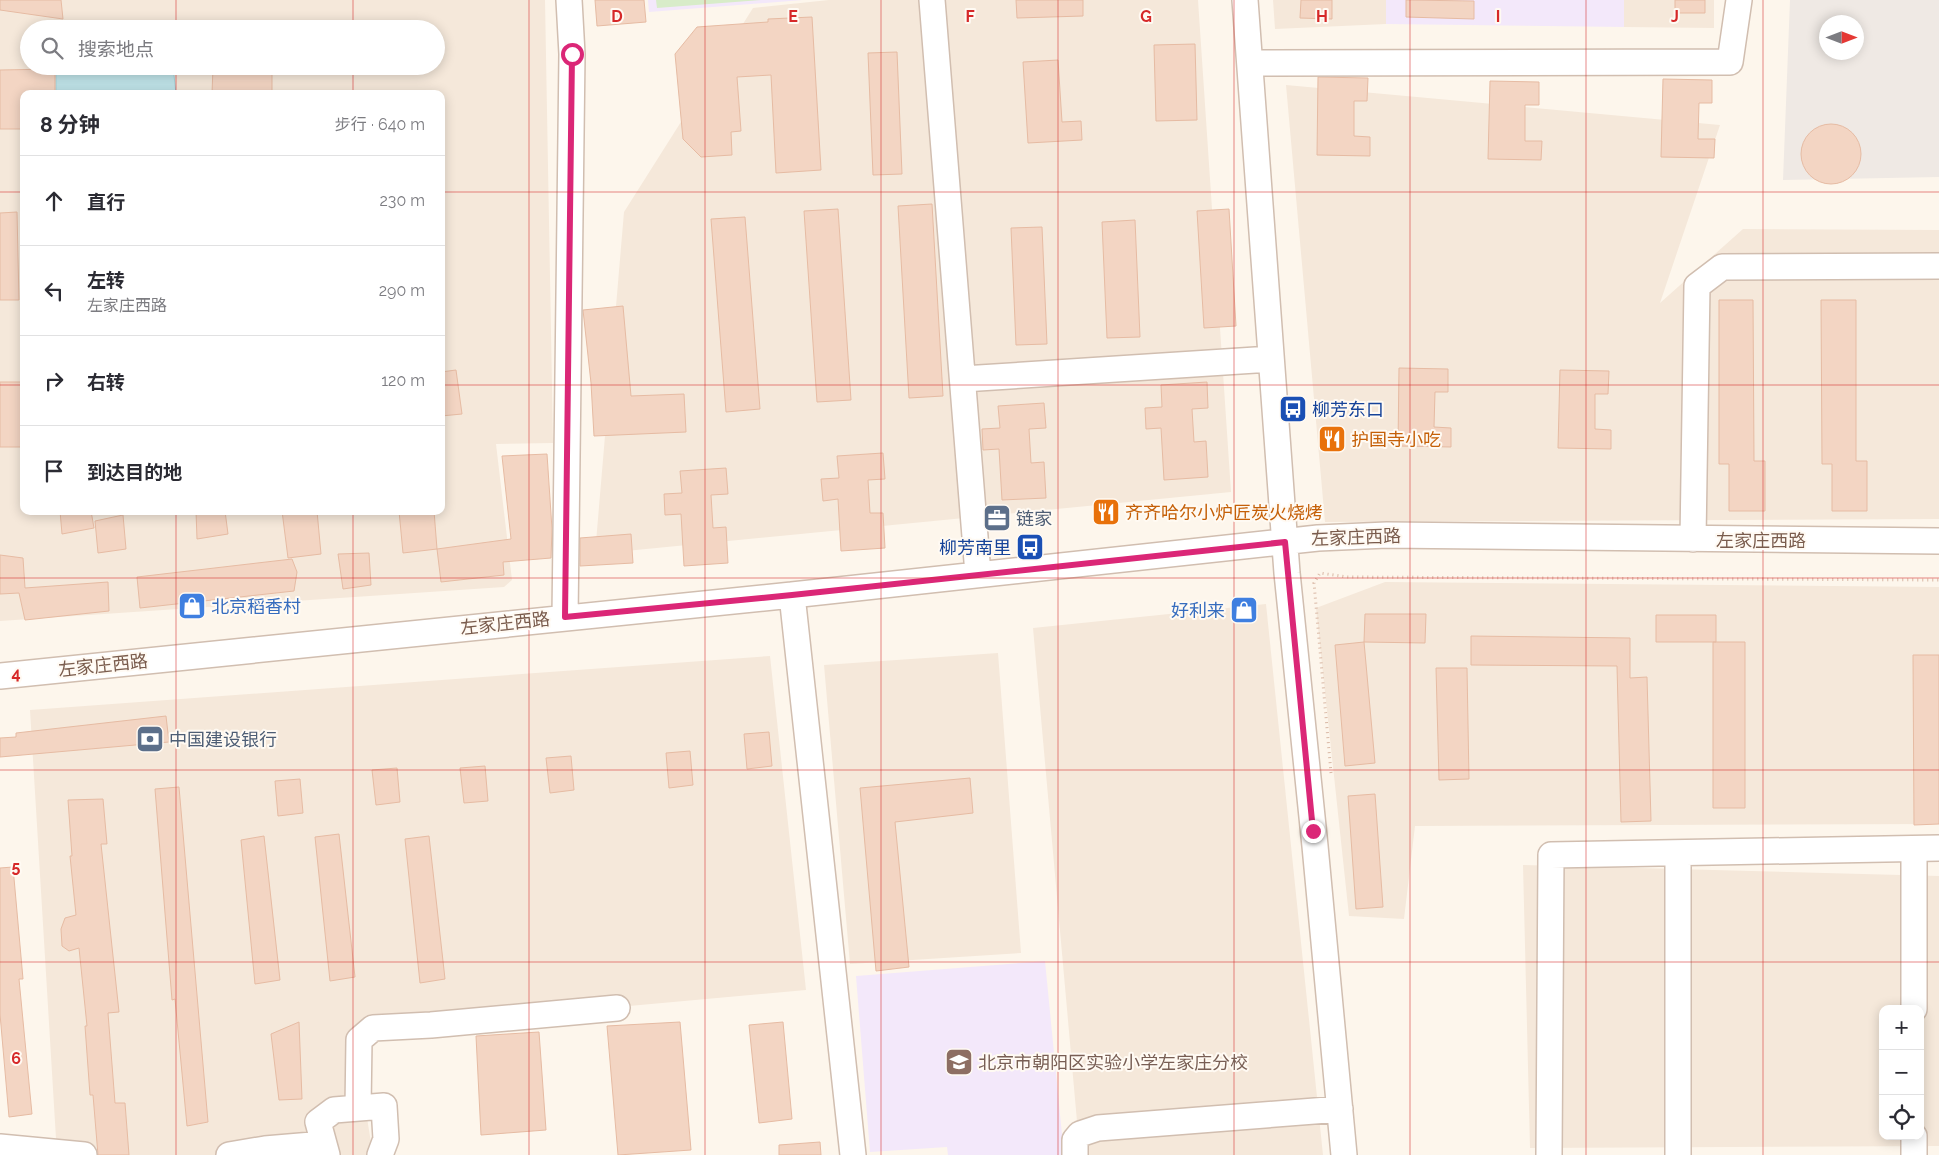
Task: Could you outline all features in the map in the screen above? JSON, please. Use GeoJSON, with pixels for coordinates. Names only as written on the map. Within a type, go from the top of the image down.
{"type":"FeatureCollection","features":[{"type":"Feature","properties":{"kind":"street"},"geometry":{"type":"LineString","coordinates":[[565,617],[572,54],[569,0]]}},
{"type":"Feature","properties":{"kind":"street"},"geometry":{"type":"LineString","coordinates":[[932,0],[978,574]]}},
{"type":"Feature","properties":{"kind":"street"},"geometry":{"type":"LineString","coordinates":[[1246,0],[1285,542],[1344,1155]]}},
{"type":"Feature","properties":{"kind":"street"},"geometry":{"type":"LineString","coordinates":[[1250,63],[1730,62],[1739,0]]}},
{"type":"Feature","properties":{"kind":"street"},"geometry":{"type":"LineString","coordinates":[[1693,539],[1697,286],[1722,267],[1939,266]]}},
{"type":"Feature","properties":{"kind":"street"},"geometry":{"type":"LineString","coordinates":[[963,379],[1271,359]]}},
{"type":"Feature","properties":{"kind":"street","name":"左家庄西路"},"geometry":{"type":"LineString","coordinates":[[0,676],[792,595],[1318,538],[1387,535],[1939,541]]}},
{"type":"Feature","properties":{"kind":"street"},"geometry":{"type":"LineString","coordinates":[[792,595],[853,1155]]}},
{"type":"Feature","properties":{"kind":"street"},"geometry":{"type":"LineString","coordinates":[[1914,848],[1914,1005]]}},
{"type":"Feature","properties":{"kind":"street"},"geometry":{"type":"LineString","coordinates":[[1549,1155],[1551,855],[1939,848]]}},
{"type":"Feature","properties":{"kind":"street"},"geometry":{"type":"LineString","coordinates":[[1678,853],[1678,1155]]}},
{"type":"Feature","properties":{"kind":"street"},"geometry":{"type":"LineString","coordinates":[[358,1108],[359,1040],[372,1028],[617,1008]]}},
{"type":"Feature","properties":{"kind":"street"},"geometry":{"type":"LineString","coordinates":[[229,1155],[325,1150],[318,1122],[334,1110],[384,1106],[386,1139],[380,1155]]}},
{"type":"Feature","properties":{"kind":"street"},"geometry":{"type":"LineString","coordinates":[[1075,1155],[1075,1140],[1080,1134],[1098,1128],[1340,1109]]}},
{"type":"Feature","properties":{"kind":"street"},"geometry":{"type":"LineString","coordinates":[[1914,1140],[1914,1155]]}},
{"type":"Feature","properties":{"kind":"street"},"geometry":{"type":"LineString","coordinates":[[0,1147],[84,1154]]}},
{"type":"Feature","properties":{"kind":"path"},"geometry":{"type":"LineString","coordinates":[[1331,773],[1314,583],[1320,574],[1347,577],[1939,580]]}},
{"type":"Feature","properties":{"kind":"shaded area"},"geometry":{"type":"Polygon","coordinates":[[[0,0],[545,0],[553,443],[496,444],[512,580],[504,587],[0,621],[0,0]]]}},
{"type":"Feature","properties":{"kind":"shaded area"},"geometry":{"type":"Polygon","coordinates":[[[648,0],[803,0],[649,12],[648,0]]]}},
{"type":"Feature","properties":{"kind":"shaded area"},"geometry":{"type":"Polygon","coordinates":[[[829,0],[1198,0],[1231,492],[595,554],[624,212],[753,8],[829,0]]]}},
{"type":"Feature","properties":{"kind":"shaded area"},"geometry":{"type":"Polygon","coordinates":[[[1273,0],[1386,0],[1386,24],[1275,29],[1273,0]]]}},
{"type":"Feature","properties":{"kind":"shaded area"},"geometry":{"type":"Polygon","coordinates":[[[1386,0],[1624,0],[1624,27],[1386,24],[1386,0]]]}},
{"type":"Feature","properties":{"kind":"shaded area"},"geometry":{"type":"Polygon","coordinates":[[[1624,0],[1714,0],[1714,28],[1624,27],[1624,0]]]}},
{"type":"Feature","properties":{"kind":"shaded area"},"geometry":{"type":"Polygon","coordinates":[[[1790,0],[1939,0],[1939,177],[1783,180],[1790,0]]]}},
{"type":"Feature","properties":{"kind":"shaded area"},"geometry":{"type":"Polygon","coordinates":[[[1286,85],[1720,125],[1660,303],[1743,229],[1939,230],[1939,519],[1325,522],[1286,85]]]}},
{"type":"Feature","properties":{"kind":"shaded area"},"geometry":{"type":"Polygon","coordinates":[[[1385,582],[1939,587],[1939,824],[1415,826],[1404,919],[1349,916],[1316,608],[1385,582]]]}},
{"type":"Feature","properties":{"kind":"shaded area"},"geometry":{"type":"Polygon","coordinates":[[[1266,604],[1323,1155],[1080,1155],[1033,628],[1266,604]]]}},
{"type":"Feature","properties":{"kind":"shaded area"},"geometry":{"type":"Polygon","coordinates":[[[998,653],[1021,953],[850,964],[824,665],[998,653]]]}},
{"type":"Feature","properties":{"kind":"shaded area"},"geometry":{"type":"Polygon","coordinates":[[[770,656],[806,990],[353,1031],[373,1155],[57,1155],[30,710],[770,656]]]}},
{"type":"Feature","properties":{"kind":"shaded area"},"geometry":{"type":"Polygon","coordinates":[[[1523,865],[1939,876],[1939,1146],[1530,1148],[1523,865]]]}},
{"type":"Feature","properties":{"kind":"shaded area","name":"北京市朝阳区实验小学左家庄分校"},"geometry":{"type":"Polygon","coordinates":[[[1045,961],[1064,1155],[948,1155],[947,1147],[870,1152],[856,976],[1045,961]]]}},
{"type":"Feature","properties":{"kind":"green space"},"geometry":{"type":"Polygon","coordinates":[[[656,0],[761,0],[657,8],[656,0]]]}},
{"type":"Feature","properties":{"kind":"water"},"geometry":{"type":"Polygon","coordinates":[[[56,75],[174,75],[176,90],[56,90],[56,75]]]}},
{"type":"Feature","properties":{"kind":"building"},"geometry":{"type":"Polygon","coordinates":[[[0,0],[61,0],[63,19],[0,10],[0,0]]]}},
{"type":"Feature","properties":{"kind":"building"},"geometry":{"type":"Polygon","coordinates":[[[595,0],[644,0],[646,22],[597,26],[595,0]]]}},
{"type":"Feature","properties":{"kind":"building"},"geometry":{"type":"Polygon","coordinates":[[[1016,0],[1083,0],[1083,16],[1017,18],[1016,0]]]}},
{"type":"Feature","properties":{"kind":"building"},"geometry":{"type":"Polygon","coordinates":[[[1301,0],[1332,0],[1332,19],[1300,18],[1301,0]]]}},
{"type":"Feature","properties":{"kind":"building"},"geometry":{"type":"Polygon","coordinates":[[[1406,0],[1474,1],[1474,19],[1406,17],[1406,0]]]}},
{"type":"Feature","properties":{"kind":"building"},"geometry":{"type":"Polygon","coordinates":[[[1675,0],[1705,0],[1705,13],[1675,13],[1675,0]]]}},
{"type":"Feature","properties":{"kind":"building"},"geometry":{"type":"Polygon","coordinates":[[[812,17],[821,170],[776,173],[771,75],[737,77],[741,131],[731,132],[732,155],[701,157],[683,139],[675,54],[697,27],[768,22],[768,19],[812,17]]]}},
{"type":"Feature","properties":{"kind":"building"},"geometry":{"type":"Polygon","coordinates":[[[1195,44],[1197,120],[1156,121],[1154,45],[1195,44]]]}},
{"type":"Feature","properties":{"kind":"building"},"geometry":{"type":"Polygon","coordinates":[[[897,52],[902,174],[873,175],[868,53],[897,52]]]}},
{"type":"Feature","properties":{"kind":"building"},"geometry":{"type":"Polygon","coordinates":[[[1058,60],[1062,122],[1081,121],[1082,140],[1028,143],[1023,62],[1058,60]]]}},
{"type":"Feature","properties":{"kind":"building"},"geometry":{"type":"Polygon","coordinates":[[[0,70],[20,70],[20,75],[55,75],[55,90],[20,90],[20,129],[0,129],[0,70]]]}},
{"type":"Feature","properties":{"kind":"building"},"geometry":{"type":"Polygon","coordinates":[[[213,75],[272,75],[272,90],[212,90],[213,75]]]}},
{"type":"Feature","properties":{"kind":"building"},"geometry":{"type":"Polygon","coordinates":[[[1318,77],[1368,78],[1367,101],[1354,101],[1354,136],[1370,137],[1370,156],[1317,155],[1318,77]]]}},
{"type":"Feature","properties":{"kind":"building"},"geometry":{"type":"Polygon","coordinates":[[[1663,79],[1712,80],[1712,103],[1699,103],[1698,139],[1715,139],[1714,158],[1661,157],[1663,79]]]}},
{"type":"Feature","properties":{"kind":"building"},"geometry":{"type":"Polygon","coordinates":[[[1490,81],[1539,82],[1539,105],[1525,105],[1525,141],[1542,141],[1541,160],[1488,159],[1490,81]]]}},
{"type":"Feature","properties":{"kind":"building"},"geometry":{"type":"Polygon","coordinates":[[[1831,124],[1847,129],[1852,133],[1856,138],[1861,154],[1856,170],[1852,175],[1847,179],[1831,184],[1815,179],[1810,175],[1806,170],[1801,154],[1806,138],[1810,133],[1815,129],[1831,124]]]}},
{"type":"Feature","properties":{"kind":"building"},"geometry":{"type":"Polygon","coordinates":[[[932,204],[943,396],[909,398],[898,206],[932,204]]]}},
{"type":"Feature","properties":{"kind":"building"},"geometry":{"type":"Polygon","coordinates":[[[838,209],[851,400],[817,402],[804,211],[838,209]]]}},
{"type":"Feature","properties":{"kind":"building"},"geometry":{"type":"Polygon","coordinates":[[[1229,209],[1236,326],[1204,328],[1197,211],[1229,209]]]}},
{"type":"Feature","properties":{"kind":"building"},"geometry":{"type":"Polygon","coordinates":[[[17,212],[19,300],[0,300],[0,213],[17,212]]]}},
{"type":"Feature","properties":{"kind":"building"},"geometry":{"type":"Polygon","coordinates":[[[745,217],[760,409],[726,412],[711,219],[745,217]]]}},
{"type":"Feature","properties":{"kind":"building"},"geometry":{"type":"Polygon","coordinates":[[[1135,220],[1140,337],[1107,338],[1102,222],[1135,220]]]}},
{"type":"Feature","properties":{"kind":"building"},"geometry":{"type":"Polygon","coordinates":[[[1042,227],[1047,344],[1016,345],[1011,228],[1042,227]]]}},
{"type":"Feature","properties":{"kind":"building"},"geometry":{"type":"Polygon","coordinates":[[[1719,300],[1753,300],[1754,461],[1765,461],[1765,511],[1729,511],[1729,464],[1719,464],[1719,300]]]}},
{"type":"Feature","properties":{"kind":"building"},"geometry":{"type":"Polygon","coordinates":[[[1821,300],[1856,300],[1856,461],[1867,461],[1867,511],[1832,511],[1832,464],[1822,464],[1821,300]]]}},
{"type":"Feature","properties":{"kind":"building"},"geometry":{"type":"Polygon","coordinates":[[[623,306],[631,396],[684,394],[686,432],[594,436],[591,383],[583,310],[623,306]]]}},
{"type":"Feature","properties":{"kind":"building"},"geometry":{"type":"Polygon","coordinates":[[[1399,368],[1448,369],[1448,392],[1435,392],[1434,427],[1451,428],[1451,447],[1398,446],[1399,368]]]}},
{"type":"Feature","properties":{"kind":"building"},"geometry":{"type":"Polygon","coordinates":[[[456,370],[462,414],[445,416],[445,371],[456,370]]]}},
{"type":"Feature","properties":{"kind":"building"},"geometry":{"type":"Polygon","coordinates":[[[1560,370],[1609,371],[1608,394],[1595,394],[1595,429],[1611,430],[1611,449],[1558,448],[1560,370]]]}},
{"type":"Feature","properties":{"kind":"building"},"geometry":{"type":"Polygon","coordinates":[[[0,382],[20,382],[20,447],[0,447],[0,382]]]}},
{"type":"Feature","properties":{"kind":"building"},"geometry":{"type":"Polygon","coordinates":[[[1207,382],[1208,408],[1192,409],[1194,442],[1206,441],[1208,477],[1164,480],[1161,428],[1146,429],[1145,408],[1162,407],[1161,385],[1207,382]]]}},
{"type":"Feature","properties":{"kind":"building"},"geometry":{"type":"Polygon","coordinates":[[[1044,403],[1046,428],[1029,429],[1031,463],[1044,462],[1046,498],[1002,500],[999,449],[983,450],[982,429],[1000,428],[998,406],[1044,403]]]}},
{"type":"Feature","properties":{"kind":"building"},"geometry":{"type":"Polygon","coordinates":[[[883,453],[885,479],[868,480],[870,513],[883,513],[885,548],[841,551],[838,499],[823,501],[821,479],[839,478],[837,456],[883,453]]]}},
{"type":"Feature","properties":{"kind":"building"},"geometry":{"type":"Polygon","coordinates":[[[547,454],[552,529],[551,558],[503,562],[504,575],[441,582],[437,549],[511,539],[502,456],[547,454]]]}},
{"type":"Feature","properties":{"kind":"building"},"geometry":{"type":"Polygon","coordinates":[[[726,468],[728,494],[711,495],[713,528],[726,527],[728,563],[684,566],[681,514],[665,515],[664,494],[682,493],[680,471],[726,468]]]}},
{"type":"Feature","properties":{"kind":"building"},"geometry":{"type":"Polygon","coordinates":[[[60,515],[92,515],[94,528],[62,534],[60,515]]]}},
{"type":"Feature","properties":{"kind":"building"},"geometry":{"type":"Polygon","coordinates":[[[123,515],[126,549],[98,553],[95,521],[123,515]]]}},
{"type":"Feature","properties":{"kind":"building"},"geometry":{"type":"Polygon","coordinates":[[[196,515],[226,515],[228,534],[197,539],[196,515]]]}},
{"type":"Feature","properties":{"kind":"building"},"geometry":{"type":"Polygon","coordinates":[[[283,515],[317,515],[321,554],[288,558],[283,515]]]}},
{"type":"Feature","properties":{"kind":"building"},"geometry":{"type":"Polygon","coordinates":[[[399,515],[434,515],[437,549],[403,553],[399,515]]]}},
{"type":"Feature","properties":{"kind":"building"},"geometry":{"type":"Polygon","coordinates":[[[631,534],[633,563],[580,566],[580,538],[631,534]]]}},
{"type":"Feature","properties":{"kind":"building"},"geometry":{"type":"Polygon","coordinates":[[[369,553],[371,585],[343,589],[338,554],[369,553]]]}},
{"type":"Feature","properties":{"kind":"building"},"geometry":{"type":"Polygon","coordinates":[[[0,555],[23,558],[25,588],[108,582],[109,611],[25,620],[19,593],[0,594],[0,555]]]}},
{"type":"Feature","properties":{"kind":"building"},"geometry":{"type":"Polygon","coordinates":[[[292,559],[297,572],[294,591],[140,608],[137,577],[292,559]]]}},
{"type":"Feature","properties":{"kind":"building"},"geometry":{"type":"Polygon","coordinates":[[[1365,614],[1426,614],[1425,643],[1364,642],[1365,614]]]}},
{"type":"Feature","properties":{"kind":"building"},"geometry":{"type":"Polygon","coordinates":[[[1656,615],[1716,615],[1716,642],[1656,642],[1656,615]]]}},
{"type":"Feature","properties":{"kind":"building"},"geometry":{"type":"Polygon","coordinates":[[[1471,636],[1630,638],[1630,678],[1647,677],[1651,821],[1621,822],[1617,666],[1471,665],[1471,636]]]}},
{"type":"Feature","properties":{"kind":"building"},"geometry":{"type":"Polygon","coordinates":[[[1364,642],[1375,763],[1345,766],[1335,645],[1364,642]]]}},
{"type":"Feature","properties":{"kind":"building"},"geometry":{"type":"Polygon","coordinates":[[[1713,642],[1745,642],[1745,808],[1713,808],[1713,642]]]}},
{"type":"Feature","properties":{"kind":"building"},"geometry":{"type":"Polygon","coordinates":[[[1913,655],[1939,655],[1939,824],[1914,825],[1913,655]]]}},
{"type":"Feature","properties":{"kind":"building"},"geometry":{"type":"Polygon","coordinates":[[[1436,668],[1467,668],[1469,779],[1439,780],[1436,668]]]}},
{"type":"Feature","properties":{"kind":"building"},"geometry":{"type":"Polygon","coordinates":[[[166,716],[169,742],[0,757],[0,738],[16,737],[16,733],[166,716]]]}},
{"type":"Feature","properties":{"kind":"building"},"geometry":{"type":"Polygon","coordinates":[[[769,732],[772,766],[747,769],[744,734],[769,732]]]}},
{"type":"Feature","properties":{"kind":"building"},"geometry":{"type":"Polygon","coordinates":[[[690,751],[693,785],[669,788],[666,753],[690,751]]]}},
{"type":"Feature","properties":{"kind":"building"},"geometry":{"type":"Polygon","coordinates":[[[571,756],[574,790],[550,793],[546,758],[571,756]]]}},
{"type":"Feature","properties":{"kind":"building"},"geometry":{"type":"Polygon","coordinates":[[[485,766],[488,801],[464,803],[460,768],[485,766]]]}},
{"type":"Feature","properties":{"kind":"building"},"geometry":{"type":"Polygon","coordinates":[[[397,768],[400,802],[376,805],[372,770],[397,768]]]}},
{"type":"Feature","properties":{"kind":"building"},"geometry":{"type":"Polygon","coordinates":[[[970,778],[973,813],[895,822],[909,967],[876,971],[860,788],[970,778]]]}},
{"type":"Feature","properties":{"kind":"building"},"geometry":{"type":"Polygon","coordinates":[[[300,779],[303,813],[278,816],[275,781],[300,779]]]}},
{"type":"Feature","properties":{"kind":"building"},"geometry":{"type":"Polygon","coordinates":[[[179,787],[208,1122],[187,1126],[175,999],[172,1000],[155,789],[179,787]]]}},
{"type":"Feature","properties":{"kind":"building"},"geometry":{"type":"Polygon","coordinates":[[[1375,794],[1383,907],[1356,909],[1348,796],[1375,794]]]}},
{"type":"Feature","properties":{"kind":"building"},"geometry":{"type":"Polygon","coordinates":[[[103,799],[107,844],[101,844],[119,1012],[108,1013],[115,1103],[125,1103],[129,1155],[98,1155],[93,1095],[90,1095],[85,1026],[87,1026],[79,948],[69,951],[62,946],[61,929],[65,918],[76,915],[70,856],[72,856],[68,800],[103,799]]]}},
{"type":"Feature","properties":{"kind":"building"},"geometry":{"type":"Polygon","coordinates":[[[339,834],[355,977],[330,981],[315,837],[339,834]]]}},
{"type":"Feature","properties":{"kind":"building"},"geometry":{"type":"Polygon","coordinates":[[[264,836],[280,980],[255,984],[241,840],[264,836]]]}},
{"type":"Feature","properties":{"kind":"building"},"geometry":{"type":"Polygon","coordinates":[[[429,836],[445,979],[420,983],[405,839],[429,836]]]}},
{"type":"Feature","properties":{"kind":"building"},"geometry":{"type":"Polygon","coordinates":[[[13,867],[23,979],[19,979],[32,1114],[9,1117],[0,1014],[0,868],[13,867]]]}},
{"type":"Feature","properties":{"kind":"building"},"geometry":{"type":"Polygon","coordinates":[[[299,1022],[302,1099],[279,1100],[271,1034],[299,1022]]]}},
{"type":"Feature","properties":{"kind":"building"},"geometry":{"type":"Polygon","coordinates":[[[680,1022],[691,1150],[618,1155],[607,1026],[680,1022]]]}},
{"type":"Feature","properties":{"kind":"building"},"geometry":{"type":"Polygon","coordinates":[[[783,1022],[792,1119],[759,1123],[749,1025],[783,1022]]]}},
{"type":"Feature","properties":{"kind":"building"},"geometry":{"type":"Polygon","coordinates":[[[539,1032],[546,1130],[481,1135],[476,1036],[539,1032]]]}},
{"type":"Feature","properties":{"kind":"building"},"geometry":{"type":"Polygon","coordinates":[[[820,1142],[821,1155],[779,1155],[779,1145],[820,1142]]]}},
{"type":"Feature","properties":{"kind":"place","name":"柳芳东口"},"geometry":{"type":"Point","coordinates":[1293,409]}},
{"type":"Feature","properties":{"kind":"place","name":"护国寺小吃"},"geometry":{"type":"Point","coordinates":[1332,439]}},
{"type":"Feature","properties":{"kind":"place","name":"齐齐哈尔小炉匠炭火烧烤"},"geometry":{"type":"Point","coordinates":[1106,512]}},
{"type":"Feature","properties":{"kind":"place","name":"链家"},"geometry":{"type":"Point","coordinates":[997,518]}},
{"type":"Feature","properties":{"kind":"place","name":"柳芳南里"},"geometry":{"type":"Point","coordinates":[1030,547]}},
{"type":"Feature","properties":{"kind":"place","name":"北京稻香村"},"geometry":{"type":"Point","coordinates":[192,606]}},
{"type":"Feature","properties":{"kind":"place","name":"好利来"},"geometry":{"type":"Point","coordinates":[1244,610]}},
{"type":"Feature","properties":{"kind":"place","name":"中国建设银行"},"geometry":{"type":"Point","coordinates":[150,739]}},
{"type":"Feature","properties":{"kind":"place","name":"北京市朝阳区实验小学左家庄分校"},"geometry":{"type":"Point","coordinates":[959,1062]}},
{"type":"Feature","properties":{"kind":"route"},"geometry":{"type":"LineString","coordinates":[[572,54],[565,617],[792,595],[1285,542],[1313,831]]}}]}
